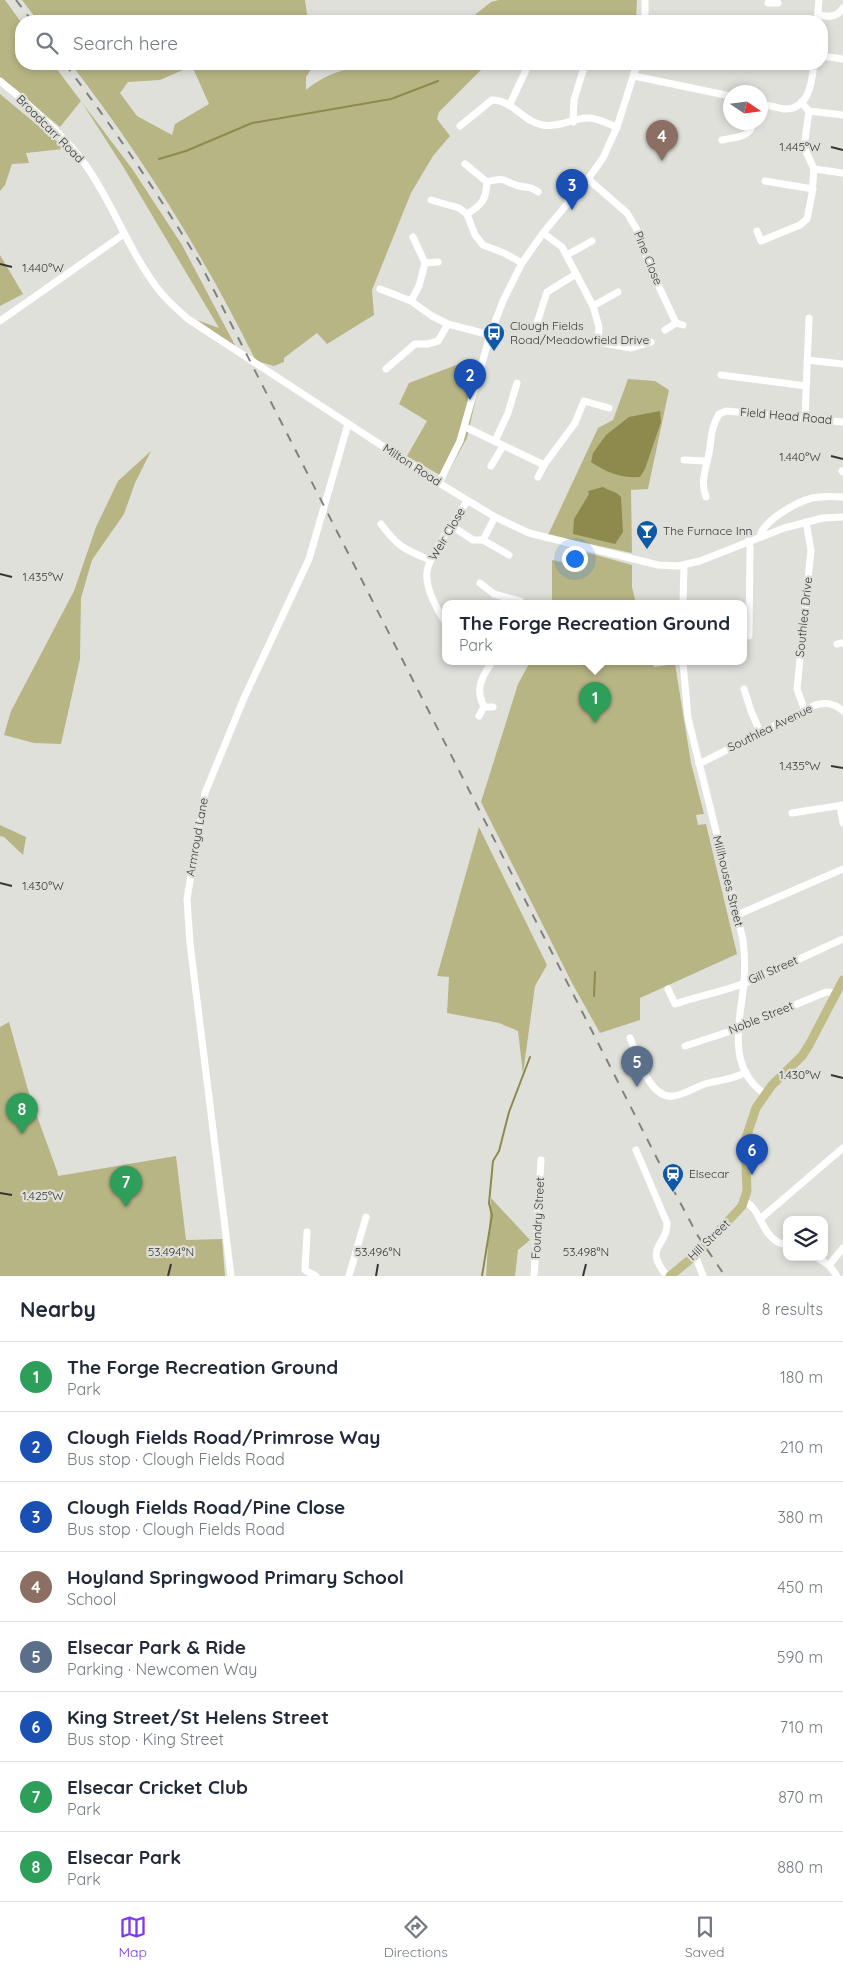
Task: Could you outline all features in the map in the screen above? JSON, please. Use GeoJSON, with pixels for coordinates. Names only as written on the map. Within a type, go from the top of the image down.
{"type":"FeatureCollection","features":[{"type":"Feature","properties":{"kind":"main road"},"geometry":{"type":"LineString","coordinates":[[744,1201],[746,1191],[745,1141],[756,1108],[765,1094],[802,1056],[843,980]]}},
{"type":"Feature","properties":{"kind":"main road","name":"Hill Street"},"geometry":{"type":"LineString","coordinates":[[669,1276],[697,1254],[739,1210],[744,1201]]}},
{"type":"Feature","properties":{"kind":"street"},"geometry":{"type":"LineString","coordinates":[[645,0],[645,15]]}},
{"type":"Feature","properties":{"kind":"street"},"geometry":{"type":"LineString","coordinates":[[818,15],[819,0]]}},
{"type":"Feature","properties":{"kind":"street"},"geometry":{"type":"LineString","coordinates":[[768,3],[779,3]]}},
{"type":"Feature","properties":{"kind":"street"},"geometry":{"type":"LineString","coordinates":[[828,17],[837,15],[843,8]]}},
{"type":"Feature","properties":{"kind":"street"},"geometry":{"type":"LineString","coordinates":[[828,57],[843,59]]}},
{"type":"Feature","properties":{"kind":"street"},"geometry":{"type":"LineString","coordinates":[[510,104],[526,70]]}},
{"type":"Feature","properties":{"kind":"street"},"geometry":{"type":"LineString","coordinates":[[573,122],[574,100],[583,70]]}},
{"type":"Feature","properties":{"kind":"street"},"geometry":{"type":"LineString","coordinates":[[439,483],[465,427],[490,335],[503,301],[522,263],[543,233],[603,158],[617,126],[636,70]]}},
{"type":"Feature","properties":{"kind":"street"},"geometry":{"type":"LineString","coordinates":[[768,106],[785,109],[801,102],[807,96],[812,86],[813,70]]}},
{"type":"Feature","properties":{"kind":"street"},"geometry":{"type":"LineString","coordinates":[[634,76],[723,95]]}},
{"type":"Feature","properties":{"kind":"street","name":"Broadcarr Road"},"geometry":{"type":"LineString","coordinates":[[0,81],[36,112],[80,156],[104,195],[124,234]]}},
{"type":"Feature","properties":{"kind":"street"},"geometry":{"type":"LineString","coordinates":[[460,126],[492,100],[510,104],[522,115],[543,125],[573,122],[589,118],[617,126]]}},
{"type":"Feature","properties":{"kind":"street"},"geometry":{"type":"LineString","coordinates":[[757,231],[761,241],[800,225],[807,219],[810,212],[814,169],[804,146],[808,112],[801,102]]}},
{"type":"Feature","properties":{"kind":"street"},"geometry":{"type":"LineString","coordinates":[[808,112],[843,115]]}},
{"type":"Feature","properties":{"kind":"street"},"geometry":{"type":"LineString","coordinates":[[722,140],[746,135],[751,130]]}},
{"type":"Feature","properties":{"kind":"street"},"geometry":{"type":"LineString","coordinates":[[465,164],[487,182]]}},
{"type":"Feature","properties":{"kind":"street"},"geometry":{"type":"LineString","coordinates":[[814,169],[843,173]]}},
{"type":"Feature","properties":{"kind":"street"},"geometry":{"type":"LineString","coordinates":[[487,182],[501,178],[517,186],[531,187],[538,192]]}},
{"type":"Feature","properties":{"kind":"street","name":"Pine Close"},"geometry":{"type":"LineString","coordinates":[[588,179],[627,213],[636,228],[653,274],[679,324],[665,330]]}},
{"type":"Feature","properties":{"kind":"street"},"geometry":{"type":"LineString","coordinates":[[766,181],[813,189]]}},
{"type":"Feature","properties":{"kind":"street"},"geometry":{"type":"LineString","coordinates":[[467,214],[475,209],[484,199],[487,182]]}},
{"type":"Feature","properties":{"kind":"street"},"geometry":{"type":"LineString","coordinates":[[432,200],[458,208],[467,214],[475,235],[483,245],[504,253],[522,263]]}},
{"type":"Feature","properties":{"kind":"street"},"geometry":{"type":"LineString","coordinates":[[543,233],[562,247],[593,306],[599,327],[598,342],[631,348],[650,342]]}},
{"type":"Feature","properties":{"kind":"street"},"geometry":{"type":"LineString","coordinates":[[0,321],[124,234]]}},
{"type":"Feature","properties":{"kind":"street","name":"Milton Road"},"geometry":{"type":"LineString","coordinates":[[124,234],[135,256],[159,292],[188,319],[234,351],[439,483],[495,517],[522,530],[658,565],[684,566],[760,536],[806,522],[843,517]]}},
{"type":"Feature","properties":{"kind":"street"},"geometry":{"type":"LineString","coordinates":[[411,301],[419,286],[425,263],[413,237]]}},
{"type":"Feature","properties":{"kind":"street"},"geometry":{"type":"LineString","coordinates":[[567,255],[592,241]]}},
{"type":"Feature","properties":{"kind":"street"},"geometry":{"type":"LineString","coordinates":[[425,263],[438,262]]}},
{"type":"Feature","properties":{"kind":"street"},"geometry":{"type":"LineString","coordinates":[[535,329],[547,292],[576,274]]}},
{"type":"Feature","properties":{"kind":"street"},"geometry":{"type":"LineString","coordinates":[[380,289],[411,301],[432,316],[448,324],[490,335]]}},
{"type":"Feature","properties":{"kind":"street"},"geometry":{"type":"LineString","coordinates":[[593,306],[618,292]]}},
{"type":"Feature","properties":{"kind":"street"},"geometry":{"type":"LineString","coordinates":[[805,417],[809,318]]}},
{"type":"Feature","properties":{"kind":"street"},"geometry":{"type":"LineString","coordinates":[[386,368],[415,344],[427,344],[438,341],[448,324]]}},
{"type":"Feature","properties":{"kind":"street"},"geometry":{"type":"LineString","coordinates":[[807,360],[843,364]]}},
{"type":"Feature","properties":{"kind":"street"},"geometry":{"type":"LineString","coordinates":[[721,376],[806,386]]}},
{"type":"Feature","properties":{"kind":"street"},"geometry":{"type":"LineString","coordinates":[[495,442],[508,413],[517,382]]}},
{"type":"Feature","properties":{"kind":"street"},"geometry":{"type":"LineString","coordinates":[[538,477],[544,465],[575,423],[584,401],[609,408]]}},
{"type":"Feature","properties":{"kind":"street","name":"Field Head Road"},"geometry":{"type":"LineString","coordinates":[[706,496],[702,487],[710,436],[719,414],[726,411],[843,422]]}},
{"type":"Feature","properties":{"kind":"street","name":"Armroyd Lane"},"geometry":{"type":"LineString","coordinates":[[231,1276],[190,943],[187,899],[205,792],[244,698],[309,559],[348,424]]}},
{"type":"Feature","properties":{"kind":"street"},"geometry":{"type":"LineString","coordinates":[[465,427],[544,465]]}},
{"type":"Feature","properties":{"kind":"street"},"geometry":{"type":"LineString","coordinates":[[492,466],[503,446]]}},
{"type":"Feature","properties":{"kind":"street"},"geometry":{"type":"LineString","coordinates":[[684,460],[707,461]]}},
{"type":"Feature","properties":{"kind":"street","name":"Milton Road"},"geometry":{"type":"LineString","coordinates":[[760,536],[765,525],[810,498],[843,497]]}},
{"type":"Feature","properties":{"kind":"street","name":"Weir Close"},"geometry":{"type":"LineString","coordinates":[[442,615],[428,588],[427,574],[430,560],[467,500]]}},
{"type":"Feature","properties":{"kind":"street"},"geometry":{"type":"LineString","coordinates":[[484,540],[495,517]]}},
{"type":"Feature","properties":{"kind":"street","name":"Southlea Drive"},"geometry":{"type":"LineString","coordinates":[[805,711],[797,689],[811,550],[806,522]]}},
{"type":"Feature","properties":{"kind":"street"},"geometry":{"type":"LineString","coordinates":[[381,524],[394,542],[430,560]]}},
{"type":"Feature","properties":{"kind":"street"},"geometry":{"type":"LineString","coordinates":[[452,526],[473,540],[484,540],[509,555]]}},
{"type":"Feature","properties":{"kind":"street"},"geometry":{"type":"LineString","coordinates":[[748,541],[750,547],[749,636]]}},
{"type":"Feature","properties":{"kind":"street"},"geometry":{"type":"LineString","coordinates":[[683,600],[684,566]]}},
{"type":"Feature","properties":{"kind":"street"},"geometry":{"type":"LineString","coordinates":[[480,583],[494,594],[516,600]]}},
{"type":"Feature","properties":{"kind":"street"},"geometry":{"type":"LineString","coordinates":[[484,707],[480,700],[478,687],[489,665]]}},
{"type":"Feature","properties":{"kind":"street","name":"Millhouses Street"},"geometry":{"type":"LineString","coordinates":[[683,665],[688,718],[737,915],[745,956],[744,983],[737,1029],[738,1049],[746,1072],[756,1087],[765,1094]]}},
{"type":"Feature","properties":{"kind":"street"},"geometry":{"type":"LineString","coordinates":[[744,689],[750,711],[760,732]]}},
{"type":"Feature","properties":{"kind":"street","name":"Southlea Avenue"},"geometry":{"type":"LineString","coordinates":[[699,764],[760,732],[824,703],[832,704],[843,710]]}},
{"type":"Feature","properties":{"kind":"street"},"geometry":{"type":"LineString","coordinates":[[484,707],[493,707]]}},
{"type":"Feature","properties":{"kind":"street"},"geometry":{"type":"LineString","coordinates":[[479,716],[484,707]]}},
{"type":"Feature","properties":{"kind":"street"},"geometry":{"type":"LineString","coordinates":[[792,813],[841,805],[843,823]]}},
{"type":"Feature","properties":{"kind":"street"},"geometry":{"type":"LineString","coordinates":[[737,915],[843,869]]}},
{"type":"Feature","properties":{"kind":"street","name":"Gill Street"},"geometry":{"type":"LineString","coordinates":[[668,989],[675,1004],[694,998],[702,998],[744,983],[843,939]]}},
{"type":"Feature","properties":{"kind":"street","name":"Noble Street"},"geometry":{"type":"LineString","coordinates":[[685,1046],[737,1029],[826,992],[837,993]]}},
{"type":"Feature","properties":{"kind":"street"},"geometry":{"type":"LineString","coordinates":[[630,1038],[650,1083],[661,1095],[675,1096],[706,1084],[736,1077],[746,1072]]}},
{"type":"Feature","properties":{"kind":"street"},"geometry":{"type":"LineString","coordinates":[[760,1220],[843,1148]]}},
{"type":"Feature","properties":{"kind":"street"},"geometry":{"type":"LineString","coordinates":[[636,1150],[667,1223],[667,1230],[659,1244],[657,1253],[660,1265],[669,1276]]}},
{"type":"Feature","properties":{"kind":"street","name":"Foundry Street"},"geometry":{"type":"LineString","coordinates":[[534,1276],[541,1160]]}},
{"type":"Feature","properties":{"kind":"street"},"geometry":{"type":"LineString","coordinates":[[744,1201],[751,1205],[766,1231],[775,1240],[783,1243]]}},
{"type":"Feature","properties":{"kind":"street"},"geometry":{"type":"LineString","coordinates":[[349,1276],[366,1217]]}},
{"type":"Feature","properties":{"kind":"street"},"geometry":{"type":"LineString","coordinates":[[307,1232],[305,1270],[316,1276]]}},
{"type":"Feature","properties":{"kind":"street"},"geometry":{"type":"LineString","coordinates":[[829,1265],[843,1248]]}},
{"type":"Feature","properties":{"kind":"street"},"geometry":{"type":"LineString","coordinates":[[697,1254],[703,1276]]}},
{"type":"Feature","properties":{"kind":"street"},"geometry":{"type":"LineString","coordinates":[[822,1261],[829,1265],[837,1276]]}},
{"type":"Feature","properties":{"kind":"shaded area"},"geometry":{"type":"Polygon","coordinates":[[[0,0],[5,0],[16,15],[15,70],[58,70],[81,101],[60,127],[0,78],[0,0]]]}},
{"type":"Feature","properties":{"kind":"shaded area"},"geometry":{"type":"Polygon","coordinates":[[[22,0],[305,0],[307,15],[33,15],[22,0]]]}},
{"type":"Feature","properties":{"kind":"shaded area"},"geometry":{"type":"Polygon","coordinates":[[[499,0],[637,0],[636,15],[475,15],[491,2],[499,0]]]}},
{"type":"Feature","properties":{"kind":"shaded area"},"geometry":{"type":"Polygon","coordinates":[[[75,70],[183,70],[160,80],[128,82],[120,93],[137,116],[172,135],[175,124],[209,104],[194,70],[311,70],[306,77],[306,90],[318,81],[345,70],[481,70],[439,112],[437,119],[450,136],[433,156],[411,193],[372,290],[374,315],[327,344],[317,333],[284,358],[284,362],[274,366],[256,361],[193,245],[123,134],[75,70]]]}},
{"type":"Feature","properties":{"kind":"shaded area"},"geometry":{"type":"Polygon","coordinates":[[[0,94],[59,143],[63,149],[26,153],[29,163],[12,164],[5,185],[0,191],[0,94]]]}},
{"type":"Feature","properties":{"kind":"shaded area"},"geometry":{"type":"Polygon","coordinates":[[[81,102],[133,170],[182,245],[236,347],[197,320],[219,328],[124,168],[81,102]]]}},
{"type":"Feature","properties":{"kind":"shaded area"},"geometry":{"type":"Polygon","coordinates":[[[0,255],[23,294],[0,306],[0,255]]]}},
{"type":"Feature","properties":{"kind":"shaded area"},"geometry":{"type":"Polygon","coordinates":[[[459,364],[483,367],[467,438],[445,478],[407,456],[427,421],[399,404],[409,383],[459,364]]]}},
{"type":"Feature","properties":{"kind":"shaded area"},"geometry":{"type":"Polygon","coordinates":[[[628,379],[655,381],[669,390],[648,489],[631,490],[632,553],[548,535],[598,428],[613,420],[628,379]]]}},
{"type":"Feature","properties":{"kind":"shaded area"},"geometry":{"type":"Polygon","coordinates":[[[660,411],[661,422],[645,469],[640,477],[614,474],[591,462],[593,453],[606,435],[629,417],[660,411]]]}},
{"type":"Feature","properties":{"kind":"shaded area"},"geometry":{"type":"Polygon","coordinates":[[[151,451],[135,483],[124,514],[92,560],[81,598],[80,659],[61,744],[34,743],[4,735],[11,711],[74,591],[96,527],[118,481],[151,451]]]}},
{"type":"Feature","properties":{"kind":"shaded area"},"geometry":{"type":"Polygon","coordinates":[[[603,487],[617,493],[621,497],[623,532],[615,544],[573,534],[574,519],[589,494],[588,491],[603,487]]]}},
{"type":"Feature","properties":{"kind":"shaded area"},"geometry":{"type":"Polygon","coordinates":[[[585,552],[632,565],[632,587],[635,600],[552,600],[552,560],[581,566],[585,552]]]}},
{"type":"Feature","properties":{"kind":"shaded area"},"geometry":{"type":"Polygon","coordinates":[[[528,665],[653,665],[654,667],[675,665],[691,763],[704,814],[696,815],[698,825],[706,824],[737,954],[640,998],[640,1020],[600,1033],[572,983],[481,802],[518,684],[528,665]]]}},
{"type":"Feature","properties":{"kind":"shaded area"},"geometry":{"type":"Polygon","coordinates":[[[0,825],[26,837],[23,855],[4,837],[0,836],[0,825]]]}},
{"type":"Feature","properties":{"kind":"shaded area"},"geometry":{"type":"Polygon","coordinates":[[[479,827],[547,965],[535,986],[523,1074],[518,1031],[499,1023],[447,1013],[449,977],[437,976],[479,827]]]}},
{"type":"Feature","properties":{"kind":"shaded area"},"geometry":{"type":"Polygon","coordinates":[[[9,1022],[30,1097],[58,1176],[176,1156],[186,1240],[222,1239],[225,1276],[0,1276],[0,1027],[9,1022]]]}},
{"type":"Feature","properties":{"kind":"shaded area"},"geometry":{"type":"Polygon","coordinates":[[[491,1198],[530,1240],[518,1250],[515,1276],[486,1276],[491,1198]]]}},
{"type":"Feature","properties":{"kind":"waterway"},"geometry":{"type":"LineString","coordinates":[[159,159],[186,151],[252,123],[391,99],[438,81]]}},
{"type":"Feature","properties":{"kind":"waterway"},"geometry":{"type":"LineString","coordinates":[[594,996],[595,972]]}},
{"type":"Feature","properties":{"kind":"waterway"},"geometry":{"type":"LineString","coordinates":[[482,1276],[492,1215],[489,1203],[493,1161],[499,1151],[509,1112],[530,1057]]}},
{"type":"Feature","properties":{"kind":"railway"},"geometry":{"type":"LineString","coordinates":[[16,0],[27,15]]}},
{"type":"Feature","properties":{"kind":"railway"},"geometry":{"type":"LineString","coordinates":[[70,70],[135,162],[200,263],[668,1180],[698,1236],[725,1276]]}},
{"type":"Feature","properties":{"kind":"place","name":"Hoyland Springwood Primary School"},"geometry":{"type":"Point","coordinates":[662,161]}},
{"type":"Feature","properties":{"kind":"place","name":"Clough Fields Road/Pine Close"},"geometry":{"type":"Point","coordinates":[572,210]}},
{"type":"Feature","properties":{"kind":"place","name":"Clough Fields Road/Meadowfield Drive"},"geometry":{"type":"Point","coordinates":[494,352]}},
{"type":"Feature","properties":{"kind":"place","name":"Clough Fields Road/Primrose Way"},"geometry":{"type":"Point","coordinates":[470,400]}},
{"type":"Feature","properties":{"kind":"place","name":"The Furnace Inn"},"geometry":{"type":"Point","coordinates":[647,550]}},
{"type":"Feature","properties":{"kind":"place","name":"The Forge Recreation Ground"},"geometry":{"type":"Point","coordinates":[595,723]}},
{"type":"Feature","properties":{"kind":"place","name":"Elsecar Park & Ride"},"geometry":{"type":"Point","coordinates":[637,1087]}},
{"type":"Feature","properties":{"kind":"place","name":"Elsecar Park"},"geometry":{"type":"Point","coordinates":[22,1134]}},
{"type":"Feature","properties":{"kind":"place","name":"King Street/St Helens Street"},"geometry":{"type":"Point","coordinates":[752,1175]}},
{"type":"Feature","properties":{"kind":"place","name":"Elsecar"},"geometry":{"type":"Point","coordinates":[673,1193]}},
{"type":"Feature","properties":{"kind":"place","name":"Elsecar Cricket Club"},"geometry":{"type":"Point","coordinates":[126,1207]}}]}
